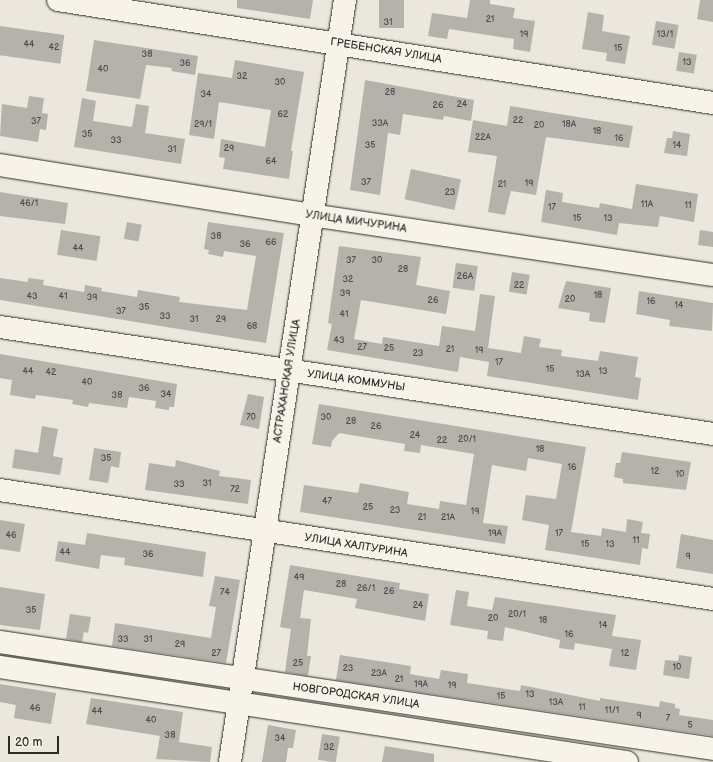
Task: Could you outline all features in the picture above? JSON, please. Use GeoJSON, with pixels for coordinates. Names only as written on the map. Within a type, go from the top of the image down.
{"type":"FeatureCollection","features":[{"type":"Feature","properties":{"kind":"street","name":"ГРЕБЕНСКАЯ УЛИЦА"},"geometry":{"type":"LineString","coordinates":[[58,0],[713,103]]}},
{"type":"Feature","properties":{"kind":"street","name":"АСТРАХАНСКАЯ УЛИЦА"},"geometry":{"type":"LineString","coordinates":[[230,762],[311,215],[345,0]]}},
{"type":"Feature","properties":{"kind":"street","name":"УЛИЦА МИЧУРИНА"},"geometry":{"type":"LineString","coordinates":[[0,165],[311,215],[713,274]]}},
{"type":"Feature","properties":{"kind":"street","name":"УЛИЦА КОММУНЫ"},"geometry":{"type":"LineString","coordinates":[[0,327],[713,434]]}},
{"type":"Feature","properties":{"kind":"street","name":"УЛИЦА ХАЛТУРИНА"},"geometry":{"type":"LineString","coordinates":[[0,490],[264,532],[713,600]]}},
{"type":"Feature","properties":{"kind":"street","name":"НОВГОРОДСКАЯ УЛИЦА"},"geometry":{"type":"LineString","coordinates":[[0,642],[713,749]]}},
{"type":"Feature","properties":{"kind":"street"},"geometry":{"type":"LineString","coordinates":[[0,667],[627,762]]}},
{"type":"Feature","properties":{"kind":"building"},"geometry":{"type":"Polygon","coordinates":[[[237,0],[313,0],[310,19],[237,8],[237,0]]]}},
{"type":"Feature","properties":{"kind":"building"},"geometry":{"type":"Polygon","coordinates":[[[379,0],[404,0],[404,28],[379,28],[379,0]]]}},
{"type":"Feature","properties":{"kind":"building"},"geometry":{"type":"Polygon","coordinates":[[[470,0],[490,0],[490,4],[515,8],[513,18],[535,21],[530,52],[513,49],[514,39],[449,29],[447,39],[428,36],[432,13],[467,18],[470,0]]]}},
{"type":"Feature","properties":{"kind":"building"},"geometry":{"type":"Polygon","coordinates":[[[700,0],[713,0],[713,22],[697,19],[700,0]]]}},
{"type":"Feature","properties":{"kind":"building"},"geometry":{"type":"Polygon","coordinates":[[[588,12],[604,15],[602,31],[630,36],[625,64],[606,61],[607,53],[582,49],[588,12]]]}},
{"type":"Feature","properties":{"kind":"building"},"geometry":{"type":"Polygon","coordinates":[[[656,21],[679,25],[674,49],[652,45],[656,21]]]}},
{"type":"Feature","properties":{"kind":"building"},"geometry":{"type":"Polygon","coordinates":[[[0,26],[64,35],[60,64],[0,55],[0,26]]]}},
{"type":"Feature","properties":{"kind":"building"},"geometry":{"type":"Polygon","coordinates":[[[94,40],[198,56],[195,75],[171,71],[172,68],[146,65],[140,99],[86,91],[94,40]]]}},
{"type":"Feature","properties":{"kind":"building"},"geometry":{"type":"Polygon","coordinates":[[[679,52],[697,55],[694,74],[676,71],[679,52]]]}},
{"type":"Feature","properties":{"kind":"building"},"geometry":{"type":"Polygon","coordinates":[[[235,60],[304,72],[291,151],[293,151],[289,179],[223,169],[225,158],[219,157],[221,139],[265,147],[271,110],[219,102],[214,139],[189,135],[198,73],[232,78],[235,60]]]}},
{"type":"Feature","properties":{"kind":"building"},"geometry":{"type":"Polygon","coordinates":[[[365,80],[474,100],[471,121],[444,116],[443,120],[403,114],[400,135],[388,133],[380,195],[350,190],[365,80]]]}},
{"type":"Feature","properties":{"kind":"building"},"geometry":{"type":"Polygon","coordinates":[[[29,96],[44,98],[42,113],[48,114],[46,130],[40,129],[38,142],[0,136],[2,104],[27,108],[29,96]]]}},
{"type":"Feature","properties":{"kind":"building"},"geometry":{"type":"Polygon","coordinates":[[[82,98],[96,101],[93,121],[132,127],[136,104],[149,106],[145,133],[185,139],[181,164],[74,147],[82,98]]]}},
{"type":"Feature","properties":{"kind":"building"},"geometry":{"type":"Polygon","coordinates":[[[510,106],[633,126],[629,148],[546,137],[536,195],[511,191],[505,215],[488,212],[497,156],[468,152],[473,120],[507,126],[510,106]]]}},
{"type":"Feature","properties":{"kind":"building"},"geometry":{"type":"Polygon","coordinates":[[[673,131],[690,134],[687,156],[664,153],[667,138],[672,138],[673,131]]]}},
{"type":"Feature","properties":{"kind":"building"},"geometry":{"type":"Polygon","coordinates":[[[411,169],[461,180],[454,210],[405,199],[411,169]]]}},
{"type":"Feature","properties":{"kind":"building"},"geometry":{"type":"Polygon","coordinates":[[[636,184],[698,194],[694,222],[660,216],[658,227],[619,223],[617,235],[541,222],[546,190],[563,193],[562,202],[599,208],[600,203],[632,209],[636,184]]]}},
{"type":"Feature","properties":{"kind":"building"},"geometry":{"type":"Polygon","coordinates":[[[0,192],[68,203],[65,224],[0,216],[0,192]]]}},
{"type":"Feature","properties":{"kind":"building"},"geometry":{"type":"Polygon","coordinates":[[[127,222],[142,225],[138,242],[124,239],[127,222]]]}},
{"type":"Feature","properties":{"kind":"building"},"geometry":{"type":"Polygon","coordinates":[[[208,222],[284,233],[266,343],[0,300],[0,278],[28,282],[28,278],[44,280],[43,285],[84,292],[85,285],[102,288],[101,291],[137,297],[138,290],[180,297],[179,302],[247,310],[256,256],[224,251],[223,257],[208,254],[209,250],[204,249],[208,222]]]}},
{"type":"Feature","properties":{"kind":"building"},"geometry":{"type":"Polygon","coordinates":[[[61,230],[101,236],[97,261],[57,255],[61,230]]]}},
{"type":"Feature","properties":{"kind":"building"},"geometry":{"type":"Polygon","coordinates":[[[700,230],[713,232],[713,247],[698,245],[700,230]]]}},
{"type":"Feature","properties":{"kind":"building"},"geometry":{"type":"Polygon","coordinates":[[[339,246],[421,257],[416,285],[450,291],[446,314],[361,300],[354,339],[382,344],[383,337],[439,346],[442,326],[475,331],[480,294],[495,296],[488,348],[521,353],[524,336],[541,339],[539,347],[562,350],[561,356],[598,361],[600,351],[638,357],[635,377],[641,378],[638,400],[487,376],[489,362],[460,357],[458,372],[327,350],[332,324],[328,323],[339,246]]]}},
{"type":"Feature","properties":{"kind":"building"},"geometry":{"type":"Polygon","coordinates":[[[456,263],[478,266],[474,291],[453,288],[456,263]]]}},
{"type":"Feature","properties":{"kind":"building"},"geometry":{"type":"Polygon","coordinates":[[[512,272],[530,275],[527,295],[509,292],[512,272]]]}},
{"type":"Feature","properties":{"kind":"building"},"geometry":{"type":"Polygon","coordinates":[[[566,281],[611,288],[605,323],[589,321],[590,313],[558,308],[566,281]]]}},
{"type":"Feature","properties":{"kind":"building"},"geometry":{"type":"Polygon","coordinates":[[[639,291],[713,303],[712,331],[669,326],[670,320],[636,314],[639,291]]]}},
{"type":"Feature","properties":{"kind":"building"},"geometry":{"type":"Polygon","coordinates":[[[0,354],[177,384],[174,407],[169,407],[169,410],[155,408],[156,401],[129,397],[127,408],[89,403],[88,407],[72,404],[73,400],[36,395],[35,399],[10,395],[12,380],[0,378],[0,354]]]}},
{"type":"Feature","properties":{"kind":"building"},"geometry":{"type":"Polygon","coordinates":[[[248,394],[264,397],[259,429],[240,425],[248,394]]]}},
{"type":"Feature","properties":{"kind":"building"},"geometry":{"type":"Polygon","coordinates":[[[319,404],[586,447],[571,532],[601,536],[602,528],[626,532],[627,519],[643,522],[641,533],[650,534],[648,549],[642,548],[640,565],[545,550],[549,525],[522,520],[526,495],[556,499],[562,464],[528,458],[526,471],[492,465],[483,523],[508,526],[505,544],[300,512],[304,485],[358,493],[360,483],[409,492],[407,504],[439,509],[440,501],[466,505],[474,454],[421,445],[420,453],[404,451],[405,444],[339,433],[332,441],[331,447],[312,444],[319,404]]]}},
{"type":"Feature","properties":{"kind":"building"},"geometry":{"type":"Polygon","coordinates":[[[42,426],[58,429],[53,456],[63,458],[60,475],[12,468],[15,449],[38,453],[42,426]]]}},
{"type":"Feature","properties":{"kind":"building"},"geometry":{"type":"Polygon","coordinates":[[[94,448],[121,452],[119,468],[111,466],[108,483],[89,480],[94,448]]]}},
{"type":"Feature","properties":{"kind":"building"},"geometry":{"type":"Polygon","coordinates":[[[622,452],[691,462],[686,490],[623,483],[623,479],[614,477],[616,463],[620,463],[622,452]]]}},
{"type":"Feature","properties":{"kind":"building"},"geometry":{"type":"Polygon","coordinates":[[[176,460],[220,471],[219,476],[251,480],[248,504],[145,490],[149,463],[175,467],[176,460]]]}},
{"type":"Feature","properties":{"kind":"building"},"geometry":{"type":"Polygon","coordinates":[[[0,520],[25,524],[20,552],[0,549],[0,520]]]}},
{"type":"Feature","properties":{"kind":"building"},"geometry":{"type":"Polygon","coordinates":[[[87,533],[206,552],[203,577],[124,565],[125,558],[101,555],[99,569],[55,561],[58,541],[85,545],[87,533]]]}},
{"type":"Feature","properties":{"kind":"building"},"geometry":{"type":"Polygon","coordinates":[[[681,534],[713,540],[713,574],[676,568],[681,534]]]}},
{"type":"Feature","properties":{"kind":"building"},"geometry":{"type":"Polygon","coordinates":[[[290,565],[400,583],[399,589],[429,594],[425,621],[355,608],[357,599],[304,590],[300,618],[311,619],[307,656],[311,656],[308,676],[285,672],[291,629],[280,627],[290,565]]]}},
{"type":"Feature","properties":{"kind":"building"},"geometry":{"type":"Polygon","coordinates":[[[215,576],[240,580],[226,663],[112,646],[115,623],[211,638],[216,607],[209,606],[215,576]]]}},
{"type":"Feature","properties":{"kind":"building"},"geometry":{"type":"Polygon","coordinates":[[[0,587],[45,594],[40,630],[0,625],[0,587]]]}},
{"type":"Feature","properties":{"kind":"building"},"geometry":{"type":"Polygon","coordinates":[[[456,590],[469,592],[467,606],[492,610],[495,597],[616,615],[612,636],[641,640],[636,670],[609,666],[612,649],[575,643],[574,650],[559,648],[560,640],[505,627],[503,641],[487,639],[488,631],[450,625],[456,590]]]}},
{"type":"Feature","properties":{"kind":"building"},"geometry":{"type":"Polygon","coordinates":[[[70,614],[91,617],[88,633],[84,632],[82,642],[66,639],[70,614]]]}},
{"type":"Feature","properties":{"kind":"building"},"geometry":{"type":"Polygon","coordinates":[[[340,655],[411,666],[410,674],[439,679],[441,670],[468,674],[467,683],[520,691],[521,685],[600,701],[600,698],[659,707],[660,701],[675,704],[675,708],[680,709],[679,715],[713,720],[713,736],[336,680],[340,655]]]}},
{"type":"Feature","properties":{"kind":"building"},"geometry":{"type":"Polygon","coordinates":[[[679,655],[692,657],[689,679],[663,675],[665,660],[678,661],[679,655]]]}},
{"type":"Feature","properties":{"kind":"building"},"geometry":{"type":"Polygon","coordinates":[[[0,684],[56,693],[51,724],[14,718],[16,705],[0,702],[0,684]]]}},
{"type":"Feature","properties":{"kind":"building"},"geometry":{"type":"Polygon","coordinates":[[[91,698],[183,712],[179,742],[212,747],[210,762],[156,759],[160,736],[86,724],[91,698]]]}},
{"type":"Feature","properties":{"kind":"building"},"geometry":{"type":"Polygon","coordinates":[[[268,725],[296,730],[293,748],[288,748],[286,762],[262,762],[268,725]]]}},
{"type":"Feature","properties":{"kind":"building"},"geometry":{"type":"Polygon","coordinates":[[[322,734],[340,737],[336,762],[318,760],[322,734]]]}},
{"type":"Feature","properties":{"kind":"building"},"geometry":{"type":"Polygon","coordinates":[[[385,746],[434,754],[434,762],[382,762],[385,746]]]}}]}
